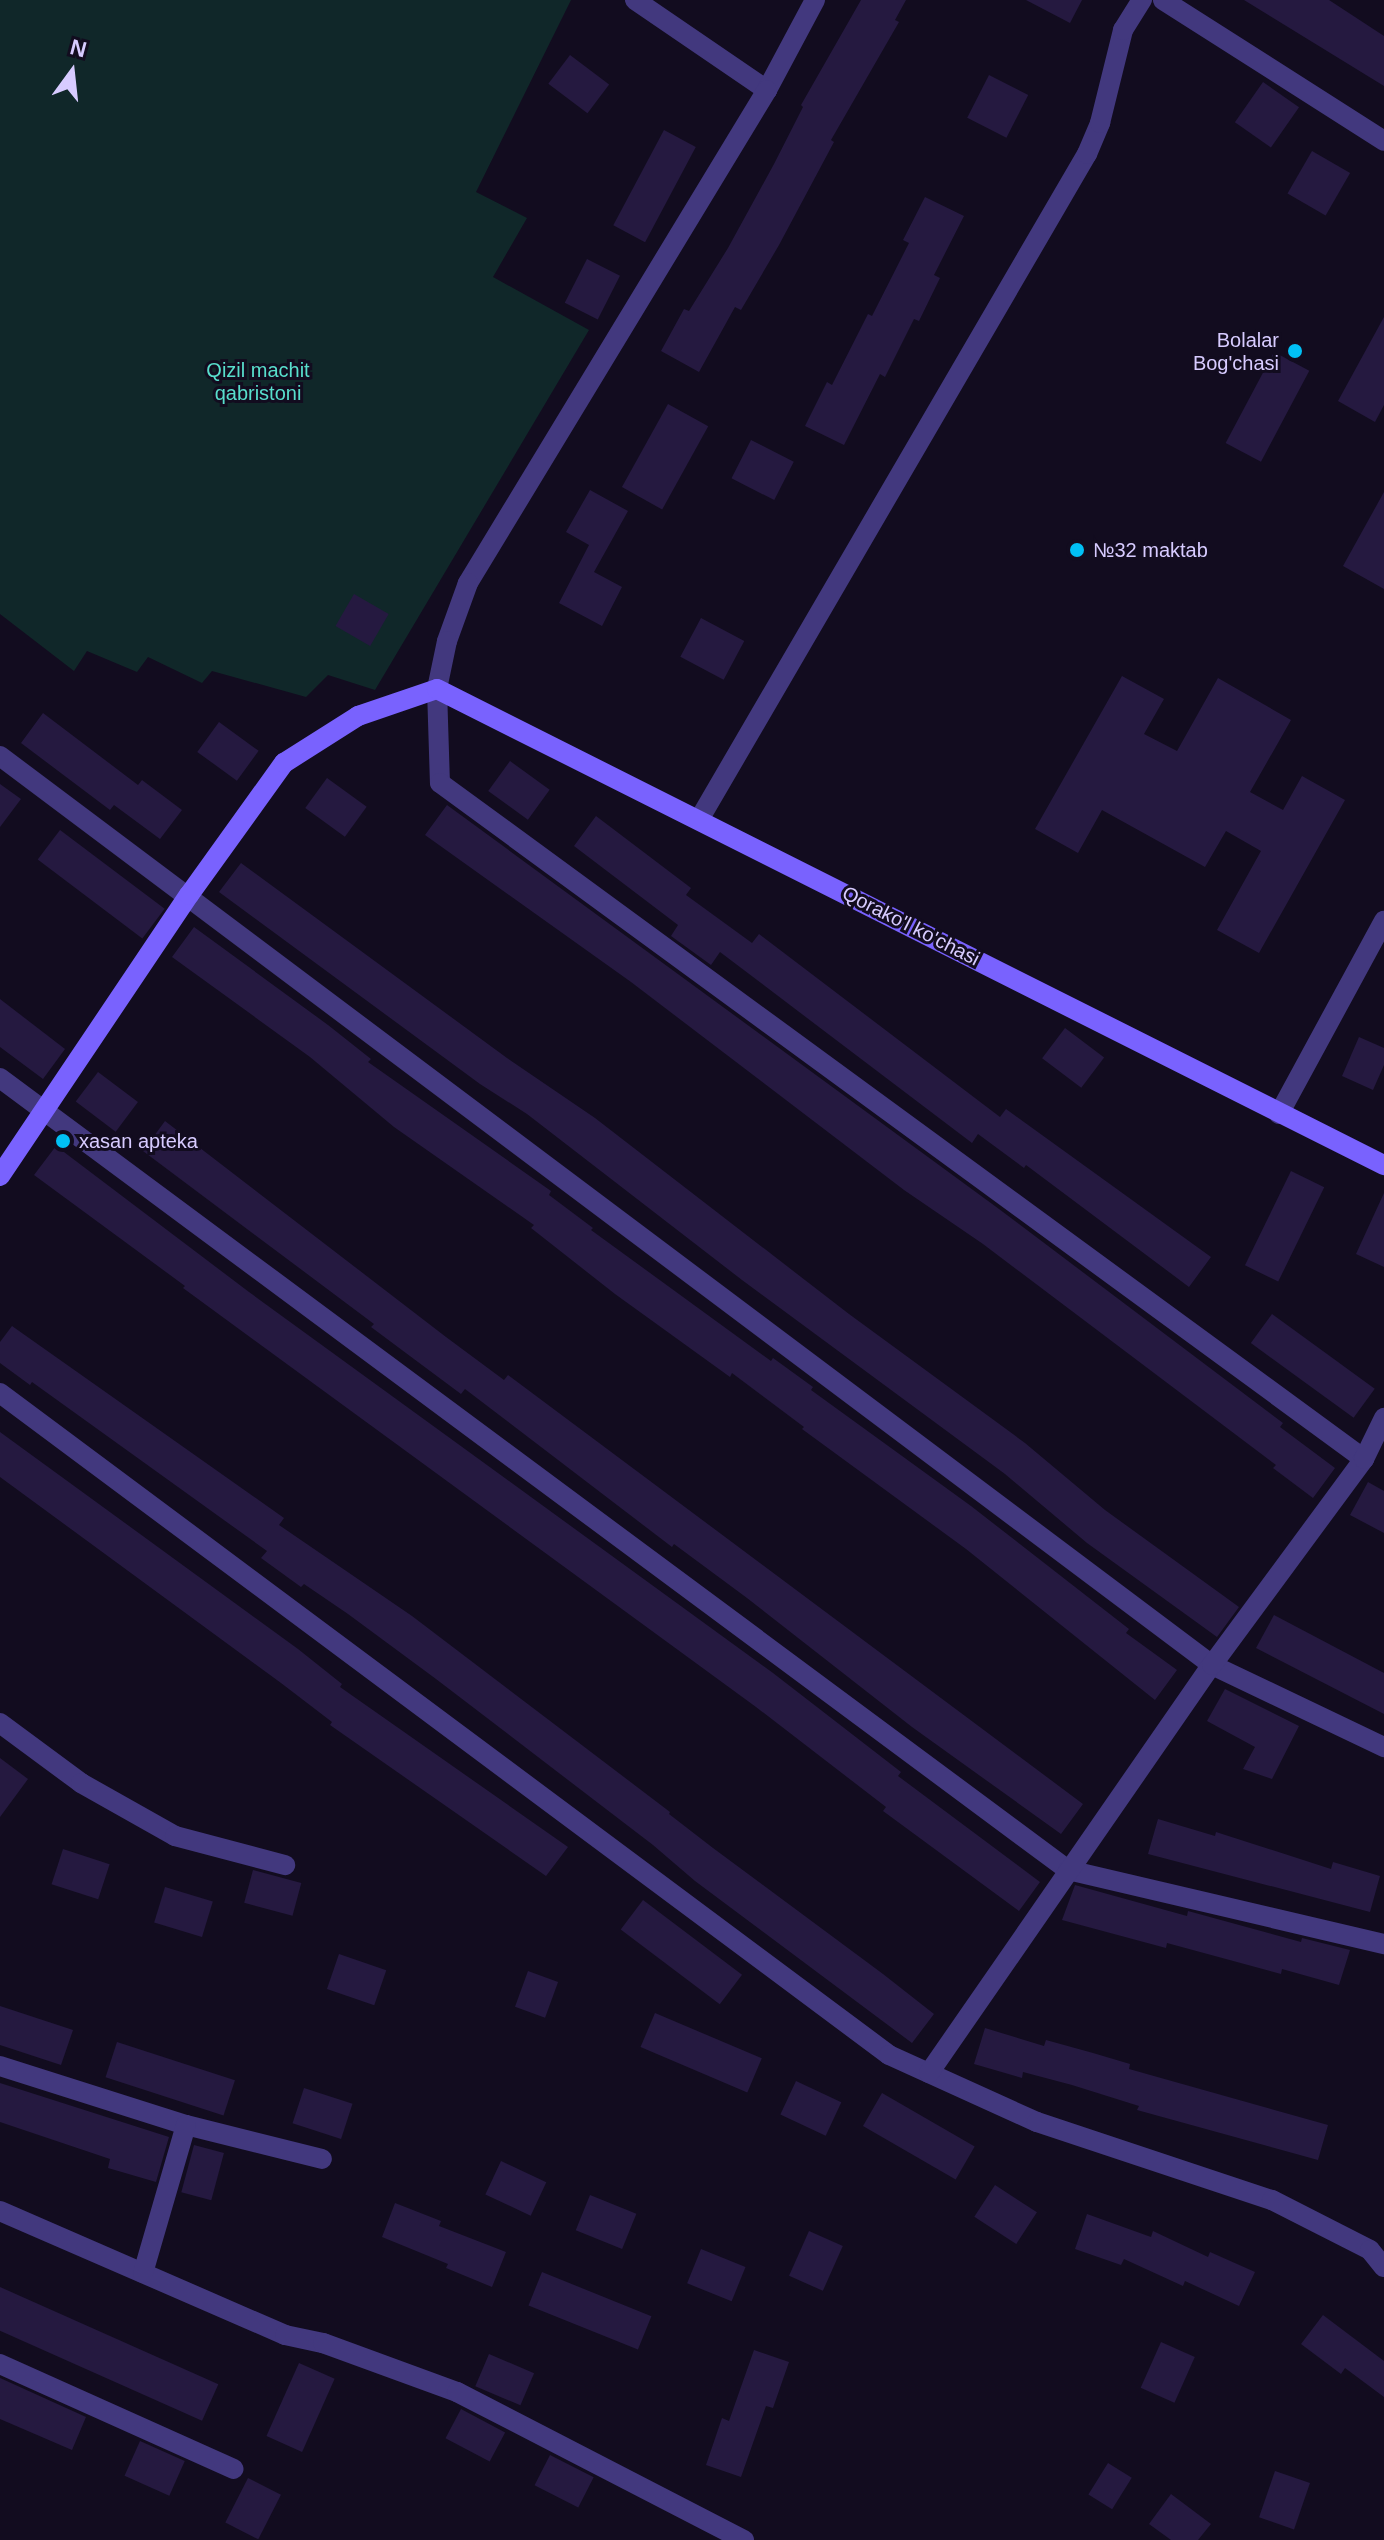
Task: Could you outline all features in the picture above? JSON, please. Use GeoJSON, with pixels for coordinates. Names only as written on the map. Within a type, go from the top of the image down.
{"type":"FeatureCollection","features":[{"type":"Feature","properties":{"kind":"street"},"geometry":{"type":"LineString","coordinates":[[635,0],[767,90]]}},
{"type":"Feature","properties":{"kind":"street"},"geometry":{"type":"LineString","coordinates":[[815,0],[767,90],[468,583],[447,641],[437,689],[440,783],[1364,1459]]}},
{"type":"Feature","properties":{"kind":"street"},"geometry":{"type":"LineString","coordinates":[[700,818],[1087,154],[1100,123],[1123,30],[1142,0]]}},
{"type":"Feature","properties":{"kind":"street"},"geometry":{"type":"LineString","coordinates":[[1163,0],[1384,141]]}},
{"type":"Feature","properties":{"kind":"street"},"geometry":{"type":"LineString","coordinates":[[0,1176],[189,895],[284,763],[358,716],[437,689]]}},
{"type":"Feature","properties":{"kind":"street","name":"Qorako'l ko'chasi"},"geometry":{"type":"LineString","coordinates":[[437,689],[700,818],[1384,1165]]}},
{"type":"Feature","properties":{"kind":"street"},"geometry":{"type":"LineString","coordinates":[[0,756],[1212,1665],[1384,1747]]}},
{"type":"Feature","properties":{"kind":"street"},"geometry":{"type":"LineString","coordinates":[[1279,1114],[1384,921]]}},
{"type":"Feature","properties":{"kind":"street"},"geometry":{"type":"LineString","coordinates":[[0,1078],[1068,1870],[1384,1944]]}},
{"type":"Feature","properties":{"kind":"street"},"geometry":{"type":"LineString","coordinates":[[0,1393],[889,2055],[1037,2122],[1272,2200],[1370,2250],[1384,2267]]}},
{"type":"Feature","properties":{"kind":"street"},"geometry":{"type":"LineString","coordinates":[[929,2073],[1212,1665],[1364,1459],[1384,1418]]}},
{"type":"Feature","properties":{"kind":"street"},"geometry":{"type":"LineString","coordinates":[[0,1723],[81,1783],[175,1836],[285,1865]]}},
{"type":"Feature","properties":{"kind":"street"},"geometry":{"type":"LineString","coordinates":[[0,2066],[186,2125],[322,2159]]}},
{"type":"Feature","properties":{"kind":"street"},"geometry":{"type":"LineString","coordinates":[[143,2273],[186,2125]]}},
{"type":"Feature","properties":{"kind":"street"},"geometry":{"type":"LineString","coordinates":[[0,2211],[285,2335],[323,2343],[457,2392],[744,2540]]}},
{"type":"Feature","properties":{"kind":"street"},"geometry":{"type":"LineString","coordinates":[[0,2364],[234,2469]]}},
{"type":"Feature","properties":{"kind":"green space","name":"Qizil machit qabristoni"},"geometry":{"type":"Polygon","coordinates":[[[0,0],[571,0],[476,192],[527,218],[493,277],[589,330],[375,690],[328,675],[306,697],[212,671],[202,683],[148,657],[137,672],[87,651],[74,671],[0,614],[0,0]]]}},
{"type":"Feature","properties":{"kind":"building"},"geometry":{"type":"Polygon","coordinates":[[[861,0],[906,0],[895,20],[899,22],[831,140],[834,142],[779,245],[741,310],[735,307],[699,372],[661,351],[684,309],[689,311],[728,248],[774,164],[803,107],[801,105],[861,0]]]}},
{"type":"Feature","properties":{"kind":"building"},"geometry":{"type":"Polygon","coordinates":[[[1026,0],[1082,0],[1070,23],[1026,0]]]}},
{"type":"Feature","properties":{"kind":"building"},"geometry":{"type":"Polygon","coordinates":[[[1244,0],[1329,0],[1384,36],[1384,86],[1244,0]]]}},
{"type":"Feature","properties":{"kind":"building"},"geometry":{"type":"Polygon","coordinates":[[[570,55],[609,84],[587,113],[548,84],[570,55]]]}},
{"type":"Feature","properties":{"kind":"building"},"geometry":{"type":"Polygon","coordinates":[[[989,75],[1028,95],[1006,138],[967,118],[989,75]]]}},
{"type":"Feature","properties":{"kind":"building"},"geometry":{"type":"Polygon","coordinates":[[[1263,82],[1299,107],[1271,147],[1235,122],[1263,82]]]}},
{"type":"Feature","properties":{"kind":"building"},"geometry":{"type":"Polygon","coordinates":[[[664,130],[696,147],[645,242],[613,225],[664,130]]]}},
{"type":"Feature","properties":{"kind":"building"},"geometry":{"type":"Polygon","coordinates":[[[1312,151],[1350,173],[1326,215],[1288,193],[1312,151]]]}},
{"type":"Feature","properties":{"kind":"building"},"geometry":{"type":"Polygon","coordinates":[[[925,197],[964,216],[934,275],[940,278],[919,321],[914,319],[885,377],[880,374],[844,445],[805,426],[827,382],[832,385],[868,314],[872,316],[909,243],[903,240],[925,197]]]}},
{"type":"Feature","properties":{"kind":"building"},"geometry":{"type":"Polygon","coordinates":[[[587,259],[620,276],[598,319],[565,303],[587,259]]]}},
{"type":"Feature","properties":{"kind":"building"},"geometry":{"type":"Polygon","coordinates":[[[1384,317],[1384,405],[1375,422],[1338,401],[1384,317]]]}},
{"type":"Feature","properties":{"kind":"building"},"geometry":{"type":"Polygon","coordinates":[[[1274,352],[1309,371],[1261,462],[1226,443],[1274,352]]]}},
{"type":"Feature","properties":{"kind":"building"},"geometry":{"type":"Polygon","coordinates":[[[668,404],[708,426],[662,509],[622,487],[668,404]]]}},
{"type":"Feature","properties":{"kind":"building"},"geometry":{"type":"Polygon","coordinates":[[[751,440],[794,462],[774,500],[731,478],[751,440]]]}},
{"type":"Feature","properties":{"kind":"building"},"geometry":{"type":"Polygon","coordinates":[[[590,490],[628,511],[594,572],[622,587],[602,626],[559,603],[589,545],[566,532],[590,490]]]}},
{"type":"Feature","properties":{"kind":"building"},"geometry":{"type":"Polygon","coordinates":[[[1384,492],[1384,589],[1343,566],[1384,492]]]}},
{"type":"Feature","properties":{"kind":"building"},"geometry":{"type":"Polygon","coordinates":[[[354,594],[389,614],[370,646],[336,626],[354,594]]]}},
{"type":"Feature","properties":{"kind":"building"},"geometry":{"type":"Polygon","coordinates":[[[701,618],[744,641],[724,680],[680,657],[701,618]]]}},
{"type":"Feature","properties":{"kind":"building"},"geometry":{"type":"Polygon","coordinates":[[[1122,676],[1164,699],[1144,734],[1177,751],[1218,678],[1291,720],[1250,792],[1283,810],[1302,776],[1345,800],[1259,953],[1217,930],[1261,851],[1226,831],[1205,867],[1102,810],[1078,853],[1035,829],[1122,676]]]}},
{"type":"Feature","properties":{"kind":"building"},"geometry":{"type":"Polygon","coordinates":[[[43,713],[138,785],[142,780],[182,810],[160,839],[114,805],[110,810],[21,743],[43,713]]]}},
{"type":"Feature","properties":{"kind":"building"},"geometry":{"type":"Polygon","coordinates":[[[219,722],[259,751],[237,781],[197,752],[219,722]]]}},
{"type":"Feature","properties":{"kind":"building"},"geometry":{"type":"Polygon","coordinates":[[[510,761],[550,790],[528,820],[488,791],[510,761]]]}},
{"type":"Feature","properties":{"kind":"building"},"geometry":{"type":"Polygon","coordinates":[[[327,778],[367,807],[345,837],[305,808],[327,778]]]}},
{"type":"Feature","properties":{"kind":"building"},"geometry":{"type":"Polygon","coordinates":[[[0,784],[21,799],[0,827],[0,784]]]}},
{"type":"Feature","properties":{"kind":"building"},"geometry":{"type":"Polygon","coordinates":[[[447,805],[999,1209],[1283,1423],[1280,1427],[1335,1468],[1313,1498],[1273,1468],[1276,1465],[983,1244],[904,1190],[631,982],[425,835],[447,805]]]}},
{"type":"Feature","properties":{"kind":"building"},"geometry":{"type":"Polygon","coordinates":[[[596,816],[691,888],[686,895],[752,943],[759,934],[1000,1117],[1006,1109],[1211,1257],[1189,1287],[1026,1165],[1024,1168],[978,1134],[972,1143],[720,952],[711,965],[671,936],[678,925],[574,846],[596,816]]]}},
{"type":"Feature","properties":{"kind":"building"},"geometry":{"type":"Polygon","coordinates":[[[60,830],[165,909],[142,938],[38,860],[60,830]]]}},
{"type":"Feature","properties":{"kind":"building"},"geometry":{"type":"Polygon","coordinates":[[[241,863],[507,1058],[595,1118],[849,1314],[1025,1443],[1105,1510],[1239,1607],[1217,1637],[1087,1543],[1005,1474],[742,1280],[527,1114],[480,1084],[219,892],[241,863]]]}},
{"type":"Feature","properties":{"kind":"building"},"geometry":{"type":"Polygon","coordinates":[[[194,927],[328,1025],[371,1059],[368,1062],[551,1191],[549,1195],[593,1228],[591,1230],[771,1361],[773,1358],[813,1387],[811,1390],[971,1506],[1129,1629],[1126,1633],[1177,1670],[1155,1700],[966,1549],[802,1429],[804,1427],[732,1373],[730,1377],[615,1294],[531,1228],[534,1225],[394,1127],[310,1057],[172,957],[194,927]]]}},
{"type":"Feature","properties":{"kind":"building"},"geometry":{"type":"Polygon","coordinates":[[[0,999],[65,1049],[43,1079],[0,1047],[0,999]]]}},
{"type":"Feature","properties":{"kind":"building"},"geometry":{"type":"Polygon","coordinates":[[[1065,1028],[1104,1057],[1081,1088],[1042,1058],[1065,1028]]]}},
{"type":"Feature","properties":{"kind":"building"},"geometry":{"type":"Polygon","coordinates":[[[1359,1037],[1384,1048],[1384,1065],[1373,1090],[1342,1076],[1359,1037]]]}},
{"type":"Feature","properties":{"kind":"building"},"geometry":{"type":"Polygon","coordinates":[[[98,1072],[138,1102],[116,1132],[76,1102],[98,1072]]]}},
{"type":"Feature","properties":{"kind":"building"},"geometry":{"type":"Polygon","coordinates":[[[165,1121],[446,1337],[504,1380],[508,1375],[1083,1804],[1061,1834],[912,1727],[747,1598],[674,1544],[672,1547],[465,1389],[461,1394],[422,1365],[371,1327],[374,1324],[143,1151],[165,1121]]]}},
{"type":"Feature","properties":{"kind":"building"},"geometry":{"type":"Polygon","coordinates":[[[56,1146],[249,1292],[773,1673],[901,1772],[898,1776],[1040,1882],[1019,1911],[883,1811],[886,1807],[756,1707],[183,1288],[185,1286],[34,1175],[56,1146]]]}},
{"type":"Feature","properties":{"kind":"building"},"geometry":{"type":"Polygon","coordinates":[[[1291,1171],[1324,1187],[1278,1282],[1245,1265],[1291,1171]]]}},
{"type":"Feature","properties":{"kind":"building"},"geometry":{"type":"Polygon","coordinates":[[[1384,1193],[1384,1267],[1356,1254],[1384,1193]]]}},
{"type":"Feature","properties":{"kind":"building"},"geometry":{"type":"Polygon","coordinates":[[[1272,1314],[1375,1389],[1354,1418],[1251,1343],[1272,1314]]]}},
{"type":"Feature","properties":{"kind":"building"},"geometry":{"type":"Polygon","coordinates":[[[12,1326],[284,1518],[279,1525],[412,1616],[934,2014],[912,2043],[695,1881],[653,1845],[436,1679],[348,1614],[304,1584],[301,1587],[261,1558],[267,1551],[32,1382],[30,1385],[0,1363],[0,1342],[12,1326]]]}},
{"type":"Feature","properties":{"kind":"building"},"geometry":{"type":"Polygon","coordinates":[[[0,1432],[298,1649],[342,1684],[340,1687],[568,1847],[546,1876],[330,1725],[332,1722],[281,1683],[0,1477],[0,1432]]]}},
{"type":"Feature","properties":{"kind":"building"},"geometry":{"type":"Polygon","coordinates":[[[1368,1482],[1384,1491],[1384,1533],[1350,1515],[1368,1482]]]}},
{"type":"Feature","properties":{"kind":"building"},"geometry":{"type":"Polygon","coordinates":[[[1274,1615],[1384,1673],[1384,1714],[1256,1648],[1274,1615]]]}},
{"type":"Feature","properties":{"kind":"building"},"geometry":{"type":"Polygon","coordinates":[[[1225,1689],[1299,1726],[1272,1779],[1243,1769],[1255,1747],[1207,1721],[1225,1689]]]}},
{"type":"Feature","properties":{"kind":"building"},"geometry":{"type":"Polygon","coordinates":[[[0,1758],[28,1779],[0,1817],[0,1758]]]}},
{"type":"Feature","properties":{"kind":"building"},"geometry":{"type":"Polygon","coordinates":[[[1158,1819],[1215,1836],[1216,1832],[1331,1869],[1333,1862],[1380,1876],[1370,1912],[1148,1854],[1158,1819]]]}},
{"type":"Feature","properties":{"kind":"building"},"geometry":{"type":"Polygon","coordinates":[[[63,1849],[110,1864],[98,1899],[52,1884],[63,1849]]]}},
{"type":"Feature","properties":{"kind":"building"},"geometry":{"type":"Polygon","coordinates":[[[253,1870],[301,1883],[292,1916],[244,1903],[253,1870]]]}},
{"type":"Feature","properties":{"kind":"building"},"geometry":{"type":"Polygon","coordinates":[[[1075,1885],[1187,1916],[1188,1911],[1301,1942],[1302,1938],[1350,1950],[1339,1985],[1282,1969],[1281,1974],[1167,1943],[1166,1948],[1062,1920],[1075,1885]]]}},
{"type":"Feature","properties":{"kind":"building"},"geometry":{"type":"Polygon","coordinates":[[[165,1887],[213,1902],[202,1937],[154,1922],[165,1887]]]}},
{"type":"Feature","properties":{"kind":"building"},"geometry":{"type":"Polygon","coordinates":[[[643,1900],[742,1975],[720,2004],[621,1930],[643,1900]]]}},
{"type":"Feature","properties":{"kind":"building"},"geometry":{"type":"Polygon","coordinates":[[[339,1954],[386,1970],[374,2005],[327,1989],[339,1954]]]}},
{"type":"Feature","properties":{"kind":"building"},"geometry":{"type":"Polygon","coordinates":[[[528,1971],[558,1982],[545,2018],[515,2007],[528,1971]]]}},
{"type":"Feature","properties":{"kind":"building"},"geometry":{"type":"Polygon","coordinates":[[[0,2006],[73,2030],[61,2065],[0,2045],[0,2006]]]}},
{"type":"Feature","properties":{"kind":"building"},"geometry":{"type":"Polygon","coordinates":[[[655,2013],[762,2058],[747,2092],[641,2047],[655,2013]]]}},
{"type":"Feature","properties":{"kind":"building"},"geometry":{"type":"Polygon","coordinates":[[[985,2028],[1044,2046],[1046,2040],[1093,2053],[1130,2064],[1129,2069],[1328,2125],[1318,2160],[1137,2110],[1139,2106],[1072,2085],[1023,2072],[1022,2078],[974,2064],[985,2028]]]}},
{"type":"Feature","properties":{"kind":"building"},"geometry":{"type":"Polygon","coordinates":[[[117,2042],[235,2080],[223,2116],[106,2077],[117,2042]]]}},
{"type":"Feature","properties":{"kind":"building"},"geometry":{"type":"Polygon","coordinates":[[[796,2081],[841,2102],[826,2136],[780,2115],[796,2081]]]}},
{"type":"Feature","properties":{"kind":"building"},"geometry":{"type":"Polygon","coordinates":[[[0,2083],[169,2137],[156,2182],[108,2168],[110,2159],[0,2122],[0,2083]]]}},
{"type":"Feature","properties":{"kind":"building"},"geometry":{"type":"Polygon","coordinates":[[[304,2088],[353,2104],[341,2139],[293,2123],[304,2088]]]}},
{"type":"Feature","properties":{"kind":"building"},"geometry":{"type":"Polygon","coordinates":[[[882,2093],[975,2146],[956,2179],[863,2126],[882,2093]]]}},
{"type":"Feature","properties":{"kind":"building"},"geometry":{"type":"Polygon","coordinates":[[[194,2145],[224,2153],[211,2200],[181,2192],[194,2145]]]}},
{"type":"Feature","properties":{"kind":"building"},"geometry":{"type":"Polygon","coordinates":[[[501,2161],[546,2182],[531,2216],[485,2195],[501,2161]]]}},
{"type":"Feature","properties":{"kind":"building"},"geometry":{"type":"Polygon","coordinates":[[[995,2185],[1037,2212],[1016,2244],[974,2217],[995,2185]]]}},
{"type":"Feature","properties":{"kind":"building"},"geometry":{"type":"Polygon","coordinates":[[[590,2195],[636,2214],[622,2249],[576,2230],[590,2195]]]}},
{"type":"Feature","properties":{"kind":"building"},"geometry":{"type":"Polygon","coordinates":[[[395,2203],[441,2221],[439,2226],[506,2252],[492,2287],[446,2268],[448,2264],[382,2237],[395,2203]]]}},
{"type":"Feature","properties":{"kind":"building"},"geometry":{"type":"Polygon","coordinates":[[[1087,2214],[1151,2237],[1153,2231],[1208,2257],[1210,2252],[1255,2272],[1239,2306],[1185,2281],[1183,2286],[1124,2259],[1121,2265],[1075,2249],[1087,2214]]]}},
{"type":"Feature","properties":{"kind":"building"},"geometry":{"type":"Polygon","coordinates":[[[809,2231],[843,2246],[823,2291],[789,2276],[809,2231]]]}},
{"type":"Feature","properties":{"kind":"building"},"geometry":{"type":"Polygon","coordinates":[[[701,2249],[746,2267],[732,2301],[687,2283],[701,2249]]]}},
{"type":"Feature","properties":{"kind":"building"},"geometry":{"type":"Polygon","coordinates":[[[542,2272],[651,2316],[638,2350],[529,2305],[542,2272]]]}},
{"type":"Feature","properties":{"kind":"building"},"geometry":{"type":"Polygon","coordinates":[[[0,2287],[218,2384],[202,2421],[0,2331],[0,2287]]]}},
{"type":"Feature","properties":{"kind":"building"},"geometry":{"type":"Polygon","coordinates":[[[1323,2315],[1384,2361],[1384,2397],[1345,2368],[1341,2374],[1301,2344],[1323,2315]]]}},
{"type":"Feature","properties":{"kind":"building"},"geometry":{"type":"Polygon","coordinates":[[[1161,2342],[1195,2357],[1174,2403],[1141,2388],[1161,2342]]]}},
{"type":"Feature","properties":{"kind":"building"},"geometry":{"type":"Polygon","coordinates":[[[754,2350],[789,2362],[773,2408],[766,2406],[741,2477],[706,2465],[722,2418],[729,2421],[754,2350]]]}},
{"type":"Feature","properties":{"kind":"building"},"geometry":{"type":"Polygon","coordinates":[[[489,2354],[534,2373],[520,2405],[475,2386],[489,2354]]]}},
{"type":"Feature","properties":{"kind":"building"},"geometry":{"type":"Polygon","coordinates":[[[299,2363],[335,2379],[302,2452],[266,2436],[299,2363]]]}},
{"type":"Feature","properties":{"kind":"building"},"geometry":{"type":"Polygon","coordinates":[[[0,2378],[86,2417],[72,2450],[0,2419],[0,2378]]]}},
{"type":"Feature","properties":{"kind":"building"},"geometry":{"type":"Polygon","coordinates":[[[461,2409],[505,2432],[490,2462],[446,2438],[461,2409]]]}},
{"type":"Feature","properties":{"kind":"building"},"geometry":{"type":"Polygon","coordinates":[[[140,2441],[185,2461],[169,2496],[125,2476],[140,2441]]]}},
{"type":"Feature","properties":{"kind":"building"},"geometry":{"type":"Polygon","coordinates":[[[550,2455],[594,2477],[578,2508],[535,2485],[550,2455]]]}},
{"type":"Feature","properties":{"kind":"building"},"geometry":{"type":"Polygon","coordinates":[[[1108,2463],[1132,2478],[1112,2509],[1088,2494],[1108,2463]]]}},
{"type":"Feature","properties":{"kind":"building"},"geometry":{"type":"Polygon","coordinates":[[[1275,2471],[1310,2483],[1294,2529],[1259,2517],[1275,2471]]]}},
{"type":"Feature","properties":{"kind":"building"},"geometry":{"type":"Polygon","coordinates":[[[248,2478],[281,2495],[258,2539],[225,2523],[248,2478]]]}},
{"type":"Feature","properties":{"kind":"building"},"geometry":{"type":"Polygon","coordinates":[[[1171,2494],[1211,2524],[1198,2540],[1171,2540],[1149,2524],[1171,2494]]]}},
{"type":"Feature","properties":{"kind":"place","name":"Bolalar Bog'chasi"},"geometry":{"type":"Point","coordinates":[1295,351]}},
{"type":"Feature","properties":{"kind":"place","name":"№32 maktab"},"geometry":{"type":"Point","coordinates":[1077,550]}},
{"type":"Feature","properties":{"kind":"place","name":"xasan apteka"},"geometry":{"type":"Point","coordinates":[63,1141]}}]}
